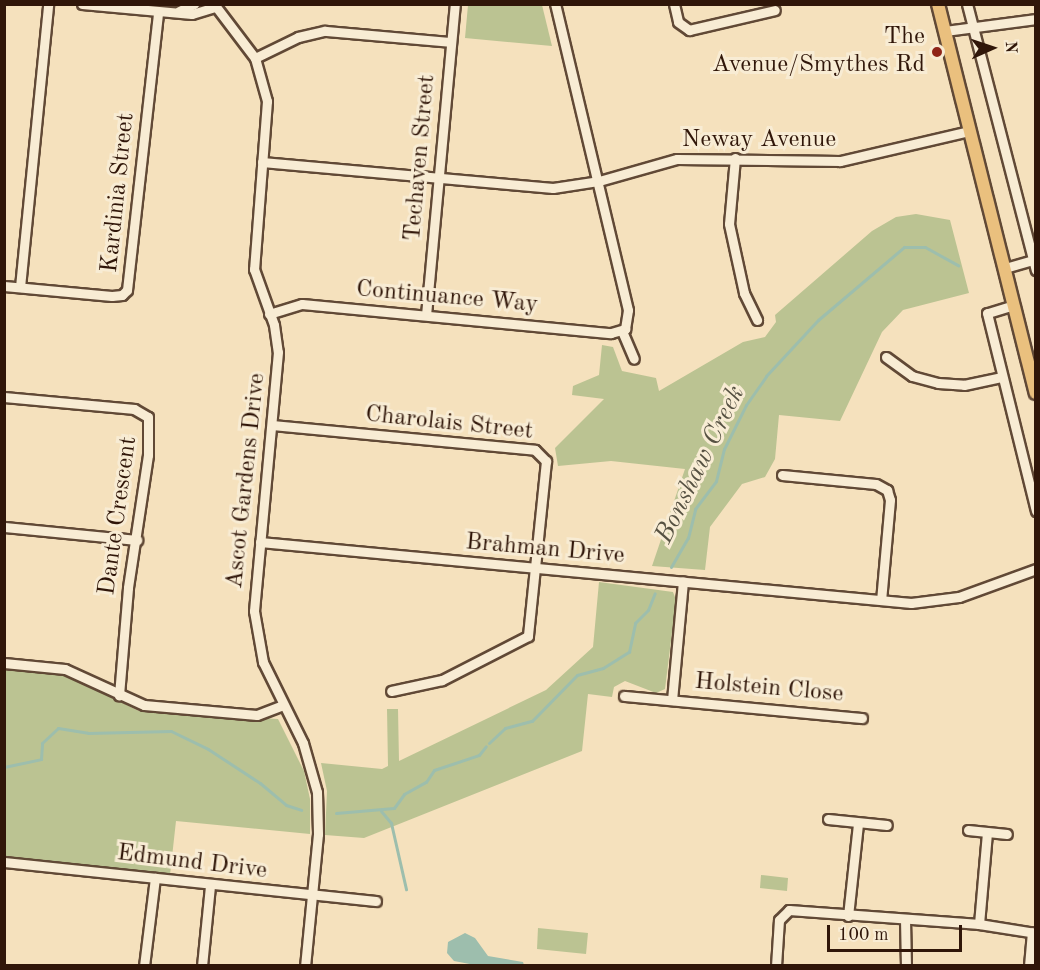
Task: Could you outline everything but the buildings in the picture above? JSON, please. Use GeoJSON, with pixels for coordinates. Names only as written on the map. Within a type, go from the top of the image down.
{"type":"FeatureCollection","features":[{"type":"Feature","properties":{"kind":"main road"},"geometry":{"type":"LineString","coordinates":[[938,4],[1035,393]]}},
{"type":"Feature","properties":{"kind":"street"},"geometry":{"type":"LineString","coordinates":[[20,287],[48,4]]}},
{"type":"Feature","properties":{"kind":"street"},"geometry":{"type":"LineString","coordinates":[[174,12],[194,4]]}},
{"type":"Feature","properties":{"kind":"street","name":"Techaven Street"},"geometry":{"type":"LineString","coordinates":[[426,315],[455,4]]}},
{"type":"Feature","properties":{"kind":"street"},"geometry":{"type":"LineString","coordinates":[[555,4],[599,181],[629,315],[622,331],[634,359]]}},
{"type":"Feature","properties":{"kind":"street"},"geometry":{"type":"LineString","coordinates":[[674,4],[680,25],[692,31],[776,10]]}},
{"type":"Feature","properties":{"kind":"street"},"geometry":{"type":"LineString","coordinates":[[967,4],[1035,270]]}},
{"type":"Feature","properties":{"kind":"street"},"geometry":{"type":"LineString","coordinates":[[83,5],[197,13],[215,6]]}},
{"type":"Feature","properties":{"kind":"street","name":"Ascot Gardens Drive"},"geometry":{"type":"LineString","coordinates":[[215,6],[255,58],[267,101],[254,269],[279,352],[260,542],[256,629],[267,671],[307,753],[317,792],[312,895],[305,966]]}},
{"type":"Feature","properties":{"kind":"street","name":"Kardinia Street"},"geometry":{"type":"LineString","coordinates":[[4,286],[112,296],[122,295],[127,290],[158,12]]}},
{"type":"Feature","properties":{"kind":"street"},"geometry":{"type":"LineString","coordinates":[[945,31],[1035,19]]}},
{"type":"Feature","properties":{"kind":"street"},"geometry":{"type":"LineString","coordinates":[[255,58],[298,37],[325,31],[451,42]]}},
{"type":"Feature","properties":{"kind":"street","name":"Neway Avenue"},"geometry":{"type":"LineString","coordinates":[[262,162],[543,188],[599,181],[664,160],[735,158],[840,161],[969,132]]}},
{"type":"Feature","properties":{"kind":"street"},"geometry":{"type":"LineString","coordinates":[[735,158],[729,224],[744,293],[757,320]]}},
{"type":"Feature","properties":{"kind":"street"},"geometry":{"type":"LineString","coordinates":[[1005,268],[1034,259]]}},
{"type":"Feature","properties":{"kind":"street","name":"Continuance Way"},"geometry":{"type":"LineString","coordinates":[[269,314],[302,304],[611,333],[622,331]]}},
{"type":"Feature","properties":{"kind":"street"},"geometry":{"type":"LineString","coordinates":[[1014,305],[987,314],[1035,511]]}},
{"type":"Feature","properties":{"kind":"street"},"geometry":{"type":"LineString","coordinates":[[886,357],[912,375],[938,383],[964,385],[1002,377]]}},
{"type":"Feature","properties":{"kind":"street","name":"Dante Crescent"},"geometry":{"type":"LineString","coordinates":[[4,397],[134,409],[147,415],[150,429],[125,618],[119,696]]}},
{"type":"Feature","properties":{"kind":"street","name":"Charolais Street"},"geometry":{"type":"LineString","coordinates":[[272,425],[539,452],[547,466],[537,568]]}},
{"type":"Feature","properties":{"kind":"street"},"geometry":{"type":"LineString","coordinates":[[782,475],[876,484],[887,490],[890,500],[881,600]]}},
{"type":"Feature","properties":{"kind":"street"},"geometry":{"type":"LineString","coordinates":[[4,527],[137,540]]}},
{"type":"Feature","properties":{"kind":"street","name":"Brahman Drive"},"geometry":{"type":"LineString","coordinates":[[260,542],[656,580],[928,603],[950,600],[1035,568]]}},
{"type":"Feature","properties":{"kind":"street"},"geometry":{"type":"LineString","coordinates":[[391,691],[442,680],[526,638],[531,629],[537,568]]}},
{"type":"Feature","properties":{"kind":"street","name":"Holstein Close"},"geometry":{"type":"LineString","coordinates":[[672,700],[683,582]]}},
{"type":"Feature","properties":{"kind":"street"},"geometry":{"type":"LineString","coordinates":[[4,663],[65,669],[119,696],[144,705],[258,715],[283,705]]}},
{"type":"Feature","properties":{"kind":"street","name":"Holstein Close"},"geometry":{"type":"LineString","coordinates":[[624,696],[862,718]]}},
{"type":"Feature","properties":{"kind":"street"},"geometry":{"type":"LineString","coordinates":[[828,819],[858,824],[887,825]]}},
{"type":"Feature","properties":{"kind":"street"},"geometry":{"type":"LineString","coordinates":[[848,916],[858,824]]}},
{"type":"Feature","properties":{"kind":"street"},"geometry":{"type":"LineString","coordinates":[[968,830],[1007,834]]}},
{"type":"Feature","properties":{"kind":"street"},"geometry":{"type":"LineString","coordinates":[[979,924],[987,832]]}},
{"type":"Feature","properties":{"kind":"street","name":"Edmund Drive"},"geometry":{"type":"LineString","coordinates":[[4,862],[210,886],[376,901]]}},
{"type":"Feature","properties":{"kind":"street"},"geometry":{"type":"LineString","coordinates":[[144,966],[155,878]]}},
{"type":"Feature","properties":{"kind":"street"},"geometry":{"type":"LineString","coordinates":[[202,966],[210,886]]}},
{"type":"Feature","properties":{"kind":"street"},"geometry":{"type":"LineString","coordinates":[[776,966],[783,917],[803,911],[979,924],[1034,933],[1029,966]]}},
{"type":"Feature","properties":{"kind":"street"},"geometry":{"type":"LineString","coordinates":[[905,919],[906,966]]}},
{"type":"Feature","properties":{"kind":"green space"},"geometry":{"type":"Polygon","coordinates":[[[468,5],[542,5],[552,46],[465,38],[468,5]]]}},
{"type":"Feature","properties":{"kind":"green space"},"geometry":{"type":"Polygon","coordinates":[[[916,214],[950,220],[969,293],[903,310],[882,332],[840,421],[779,415],[775,459],[765,477],[742,484],[710,527],[705,570],[652,566],[685,469],[611,461],[558,466],[555,448],[604,399],[572,395],[573,386],[599,375],[602,345],[613,347],[622,371],[656,378],[659,391],[743,342],[765,337],[776,322],[775,315],[872,231],[896,217],[916,214]]]}},
{"type":"Feature","properties":{"kind":"green space"},"geometry":{"type":"Polygon","coordinates":[[[599,582],[673,592],[676,600],[665,689],[656,693],[625,681],[614,687],[612,697],[588,694],[582,751],[364,838],[325,835],[327,791],[321,763],[382,769],[388,766],[387,709],[398,709],[399,761],[546,690],[593,647],[599,582]]]}},
{"type":"Feature","properties":{"kind":"green space"},"geometry":{"type":"Polygon","coordinates":[[[4,669],[64,675],[139,711],[278,719],[304,771],[310,799],[310,834],[176,821],[170,875],[5,856],[4,669]]]}},
{"type":"Feature","properties":{"kind":"green space"},"geometry":{"type":"Polygon","coordinates":[[[761,875],[788,878],[787,891],[760,888],[761,875]]]}},
{"type":"Feature","properties":{"kind":"green space"},"geometry":{"type":"Polygon","coordinates":[[[538,928],[588,933],[586,954],[537,949],[538,928]]]}},
{"type":"Feature","properties":{"kind":"shaded area"},"geometry":{"type":"Polygon","coordinates":[[[465,933],[475,938],[488,956],[523,962],[524,965],[475,965],[454,961],[447,953],[448,942],[465,933]]]}},
{"type":"Feature","properties":{"kind":"waterway","name":"Bonshaw Creek"},"geometry":{"type":"LineString","coordinates":[[671,567],[688,538],[695,509],[716,481],[724,449],[746,405],[766,376],[818,320],[904,247],[925,247],[958,265]]}},
{"type":"Feature","properties":{"kind":"waterway","name":"Bonshaw Creek"},"geometry":{"type":"LineString","coordinates":[[489,743],[505,728],[532,721],[577,675],[603,668],[629,652],[635,623],[648,610],[655,593]]}},
{"type":"Feature","properties":{"kind":"waterway","name":"Bonshaw Creek"},"geometry":{"type":"LineString","coordinates":[[4,767],[41,759],[42,743],[58,728],[88,733],[171,731],[208,749],[260,783],[286,805],[301,810]]}},
{"type":"Feature","properties":{"kind":"waterway","name":"Bonshaw Creek"},"geometry":{"type":"LineString","coordinates":[[336,813],[394,808],[404,794],[426,782],[434,770],[479,755],[486,746]]}},
{"type":"Feature","properties":{"kind":"waterway"},"geometry":{"type":"LineString","coordinates":[[381,811],[391,823],[406,889]]}},
{"type":"Feature","properties":{"kind":"place","name":"The Avenue/Smythes Rd"},"geometry":{"type":"Point","coordinates":[937,52]}}]}
